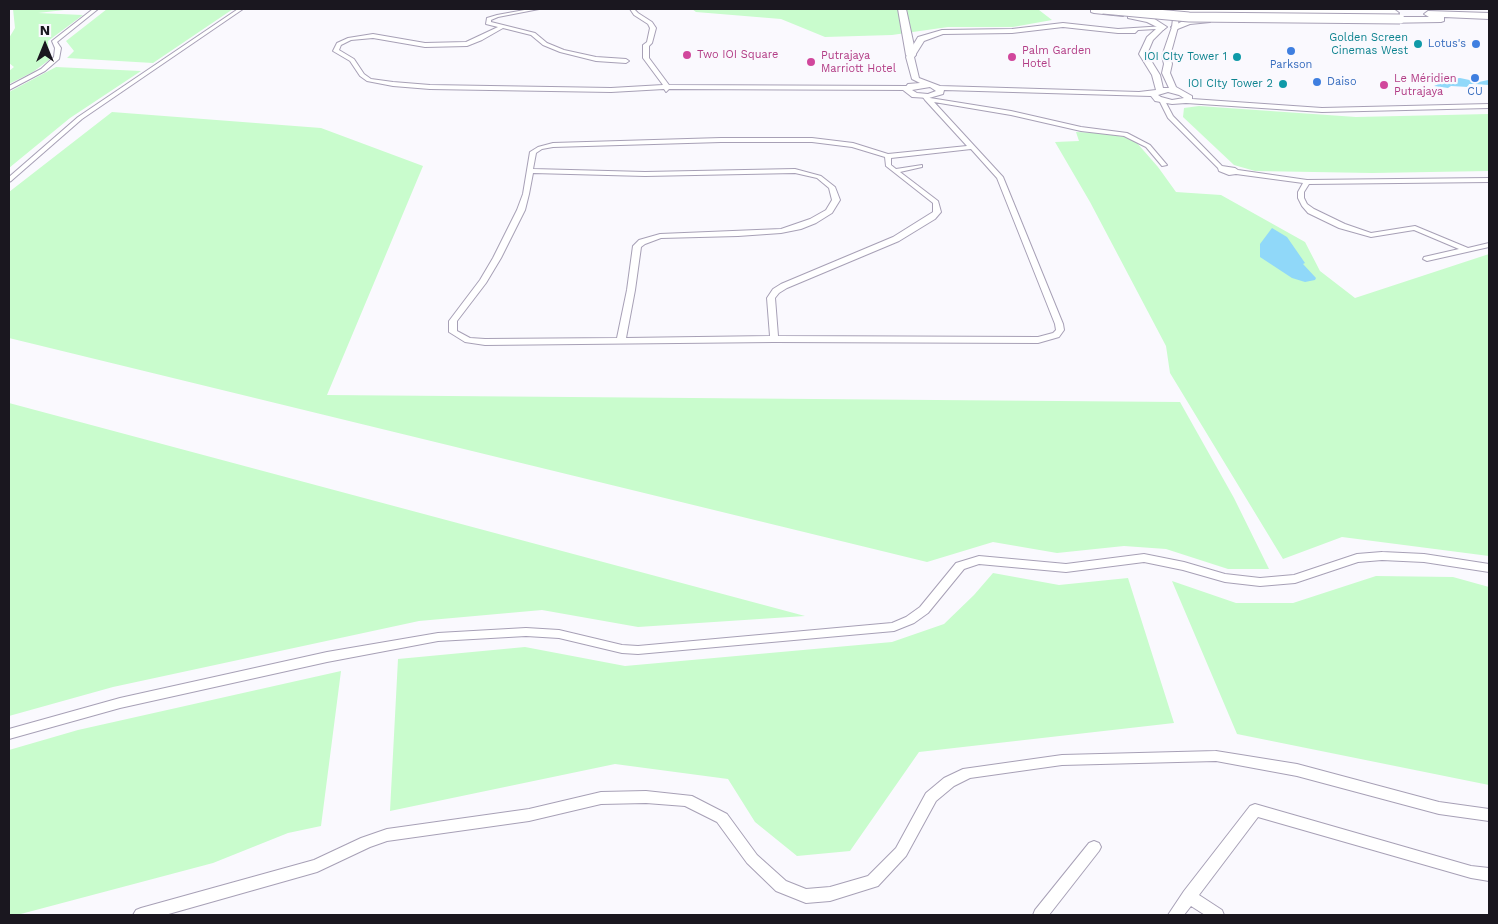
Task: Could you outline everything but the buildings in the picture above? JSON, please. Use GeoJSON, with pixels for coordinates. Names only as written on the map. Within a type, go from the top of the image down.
{"type":"FeatureCollection","features":[{"type":"Feature","properties":{"kind":"highway"},"geometry":{"type":"LineString","coordinates":[[902,9],[911,58]]}},
{"type":"Feature","properties":{"kind":"highway"},"geometry":{"type":"LineString","coordinates":[[1084,9],[1189,17],[1464,16]]}},
{"type":"Feature","properties":{"kind":"highway"},"geometry":{"type":"LineString","coordinates":[[1121,9],[1241,15],[1441,19]]}},
{"type":"Feature","properties":{"kind":"highway"},"geometry":{"type":"LineString","coordinates":[[1151,9],[1192,21],[1360,21],[1489,18]]}},
{"type":"Feature","properties":{"kind":"highway"},"geometry":{"type":"LineString","coordinates":[[1098,10],[1173,17],[1433,14],[1489,18]]}},
{"type":"Feature","properties":{"kind":"highway"},"geometry":{"type":"LineString","coordinates":[[1098,10],[1144,18],[1163,27]]}},
{"type":"Feature","properties":{"kind":"street"},"geometry":{"type":"LineString","coordinates":[[9,88],[43,70],[57,58],[58,48],[54,42],[96,9]]}},
{"type":"Feature","properties":{"kind":"street"},"geometry":{"type":"LineString","coordinates":[[9,180],[80,118],[241,9]]}},
{"type":"Feature","properties":{"kind":"street"},"geometry":{"type":"LineString","coordinates":[[537,9],[498,16],[488,21],[490,25],[533,34],[545,44],[562,51],[596,59],[626,61]]}},
{"type":"Feature","properties":{"kind":"street"},"geometry":{"type":"LineString","coordinates":[[632,9],[650,23],[653,28],[649,42],[646,45],[646,58],[666,89]]}},
{"type":"Feature","properties":{"kind":"street"},"geometry":{"type":"LineString","coordinates":[[1144,47],[1150,38],[1173,17]]}},
{"type":"Feature","properties":{"kind":"street"},"geometry":{"type":"LineString","coordinates":[[1173,17],[1166,56],[1168,64],[1166,74],[1173,88],[1182,97]]}},
{"type":"Feature","properties":{"kind":"street"},"geometry":{"type":"LineString","coordinates":[[911,86],[911,58],[916,42],[934,34],[958,30],[1011,30],[1082,25],[1129,29],[1163,27]]}},
{"type":"Feature","properties":{"kind":"street"},"geometry":{"type":"LineString","coordinates":[[1082,25],[1109,30],[1135,31],[1129,29]]}},
{"type":"Feature","properties":{"kind":"street"},"geometry":{"type":"LineString","coordinates":[[501,27],[467,44],[426,45],[372,36],[350,39],[339,44],[336,50],[352,60],[362,75],[369,80],[393,84],[470,89],[666,89],[930,85],[938,91]]}},
{"type":"Feature","properties":{"kind":"street"},"geometry":{"type":"LineString","coordinates":[[1109,30],[1137,40]]}},
{"type":"Feature","properties":{"kind":"street"},"geometry":{"type":"LineString","coordinates":[[1118,31],[1140,38],[1144,47],[1144,60],[1156,75],[1158,96],[1170,117],[1221,168],[1307,182],[1489,180]]}},
{"type":"Feature","properties":{"kind":"street"},"geometry":{"type":"LineString","coordinates":[[911,86],[926,97],[1000,177],[1059,324],[1060,330],[1056,335],[1038,340],[774,339],[485,342],[468,340],[454,332],[453,321],[484,281],[521,210],[526,194],[533,152],[540,148],[553,145],[721,140],[812,140],[853,145],[888,156],[972,147]]}},
{"type":"Feature","properties":{"kind":"street"},"geometry":{"type":"LineString","coordinates":[[926,97],[938,91],[1158,96],[1322,110],[1489,104]]}},
{"type":"Feature","properties":{"kind":"street"},"geometry":{"type":"LineString","coordinates":[[926,97],[1081,129],[1125,134],[1139,140],[1164,165]]}},
{"type":"Feature","properties":{"kind":"street"},"geometry":{"type":"LineString","coordinates":[[1182,97],[1174,104],[1176,116],[1233,170]]}},
{"type":"Feature","properties":{"kind":"street"},"geometry":{"type":"LineString","coordinates":[[774,339],[771,298],[776,291],[896,239],[937,212],[936,202],[931,197],[888,165],[888,156]]}},
{"type":"Feature","properties":{"kind":"street"},"geometry":{"type":"LineString","coordinates":[[895,172],[920,166]]}},
{"type":"Feature","properties":{"kind":"street"},"geometry":{"type":"LineString","coordinates":[[530,171],[573,170],[645,174],[795,171],[819,178],[832,187],[836,200],[829,211],[813,221],[798,227],[780,231],[738,234],[660,236],[642,242],[637,246],[631,290],[620,341]]}},
{"type":"Feature","properties":{"kind":"street"},"geometry":{"type":"LineString","coordinates":[[1307,182],[1301,192],[1304,205],[1311,211],[1342,226],[1370,235],[1415,228],[1467,250]]}},
{"type":"Feature","properties":{"kind":"street"},"geometry":{"type":"LineString","coordinates":[[1427,259],[1489,245]]}},
{"type":"Feature","properties":{"kind":"street"},"geometry":{"type":"LineString","coordinates":[[9,734],[120,703],[327,657],[438,637],[526,632],[559,634],[622,649],[638,650],[894,627],[910,620],[924,610],[960,566],[979,560],[1066,568],[1144,558],[1184,566],[1224,578],[1260,582],[1295,579],[1357,558],[1382,556],[1424,558],[1489,568]]}},
{"type":"Feature","properties":{"kind":"street"},"geometry":{"type":"LineString","coordinates":[[141,915],[317,866],[366,842],[387,835],[529,815],[601,798],[646,796],[687,800],[722,818],[752,859],[781,886],[806,896],[830,894],[873,881],[889,866],[901,852],[931,797],[949,782],[968,773],[1062,760],[1216,756],[1297,770],[1439,808],[1489,815]]}},
{"type":"Feature","properties":{"kind":"street"},"geometry":{"type":"LineString","coordinates":[[1175,915],[1255,810],[1471,872],[1489,875]]}},
{"type":"Feature","properties":{"kind":"street"},"geometry":{"type":"LineString","coordinates":[[1040,915],[1094,847]]}},
{"type":"Feature","properties":{"kind":"street"},"geometry":{"type":"LineString","coordinates":[[1189,896],[1218,915]]}},
{"type":"Feature","properties":{"kind":"green space"},"geometry":{"type":"Polygon","coordinates":[[[13,9],[73,9],[38,13],[83,15],[48,41],[49,60],[33,72],[9,84],[9,71],[14,67],[9,63],[9,38],[15,28],[13,9]]]}},
{"type":"Feature","properties":{"kind":"green space"},"geometry":{"type":"Polygon","coordinates":[[[107,9],[233,9],[153,63],[67,58],[74,51],[66,41],[107,9]]]}},
{"type":"Feature","properties":{"kind":"green space"},"geometry":{"type":"Polygon","coordinates":[[[692,9],[1032,9],[1039,10],[1052,20],[1013,27],[948,27],[892,35],[825,37],[781,19],[696,12],[692,9]]]}},
{"type":"Feature","properties":{"kind":"green space"},"geometry":{"type":"Polygon","coordinates":[[[56,67],[141,71],[70,118],[9,168],[9,92],[56,67]]]}},
{"type":"Feature","properties":{"kind":"green space"},"geometry":{"type":"Polygon","coordinates":[[[1199,106],[1356,117],[1489,114],[1489,171],[1372,173],[1255,171],[1234,165],[1183,117],[1184,108],[1199,106]]]}},
{"type":"Feature","properties":{"kind":"green space"},"geometry":{"type":"Polygon","coordinates":[[[112,112],[321,128],[423,166],[327,395],[1180,402],[1234,498],[1269,569],[1228,569],[1166,549],[1124,546],[1057,553],[993,542],[927,562],[9,338],[9,192],[112,112]]]}},
{"type":"Feature","properties":{"kind":"green space"},"geometry":{"type":"Polygon","coordinates":[[[1076,132],[1101,133],[1124,137],[1137,143],[1176,192],[1221,195],[1305,242],[1320,271],[1355,298],[1489,254],[1489,556],[1342,537],[1283,559],[1170,373],[1166,346],[1090,202],[1055,142],[1079,141],[1076,132]]]}},
{"type":"Feature","properties":{"kind":"green space"},"geometry":{"type":"Polygon","coordinates":[[[9,403],[805,616],[638,627],[542,610],[419,621],[113,687],[9,716],[9,403]]]}},
{"type":"Feature","properties":{"kind":"green space"},"geometry":{"type":"Polygon","coordinates":[[[993,573],[1059,585],[1128,578],[1174,723],[919,752],[850,851],[797,856],[755,822],[728,779],[615,764],[390,811],[398,659],[525,647],[625,666],[892,642],[944,624],[974,595],[993,573]]]}},
{"type":"Feature","properties":{"kind":"green space"},"geometry":{"type":"Polygon","coordinates":[[[1376,576],[1453,577],[1489,587],[1489,785],[1237,734],[1172,581],[1236,603],[1293,603],[1376,576]]]}},
{"type":"Feature","properties":{"kind":"green space"},"geometry":{"type":"Polygon","coordinates":[[[341,671],[321,826],[288,833],[213,863],[17,915],[9,915],[9,750],[78,730],[341,671]]]}},
{"type":"Feature","properties":{"kind":"water"},"geometry":{"type":"Polygon","coordinates":[[[1460,78],[1479,82],[1488,80],[1489,85],[1469,84],[1468,87],[1451,86],[1448,88],[1434,86],[1439,84],[1438,81],[1460,78]]]}},
{"type":"Feature","properties":{"kind":"water"},"geometry":{"type":"Polygon","coordinates":[[[1272,228],[1287,237],[1305,263],[1303,264],[1316,278],[1315,280],[1305,282],[1292,278],[1260,257],[1260,244],[1272,228]]]}},
{"type":"Feature","properties":{"kind":"place","name":"Golden Screen Cinemas West"},"geometry":{"type":"Point","coordinates":[1418,44]}},
{"type":"Feature","properties":{"kind":"place","name":"Lotus's"},"geometry":{"type":"Point","coordinates":[1476,44]}},
{"type":"Feature","properties":{"kind":"place","name":"Parkson"},"geometry":{"type":"Point","coordinates":[1291,51]}},
{"type":"Feature","properties":{"kind":"place","name":"Two IOI Square"},"geometry":{"type":"Point","coordinates":[687,55]}},
{"type":"Feature","properties":{"kind":"place","name":"Palm Garden Hotel"},"geometry":{"type":"Point","coordinates":[1012,57]}},
{"type":"Feature","properties":{"kind":"place","name":"IOI CIty Tower 1"},"geometry":{"type":"Point","coordinates":[1237,57]}},
{"type":"Feature","properties":{"kind":"place","name":"Putrajaya Marriott Hotel"},"geometry":{"type":"Point","coordinates":[811,62]}},
{"type":"Feature","properties":{"kind":"place","name":"CU"},"geometry":{"type":"Point","coordinates":[1475,78]}},
{"type":"Feature","properties":{"kind":"place","name":"Daiso"},"geometry":{"type":"Point","coordinates":[1317,82]}},
{"type":"Feature","properties":{"kind":"place","name":"IOI CIty Tower 2"},"geometry":{"type":"Point","coordinates":[1283,84]}},
{"type":"Feature","properties":{"kind":"place","name":"Le Méridien Putrajaya"},"geometry":{"type":"Point","coordinates":[1384,85]}}]}
